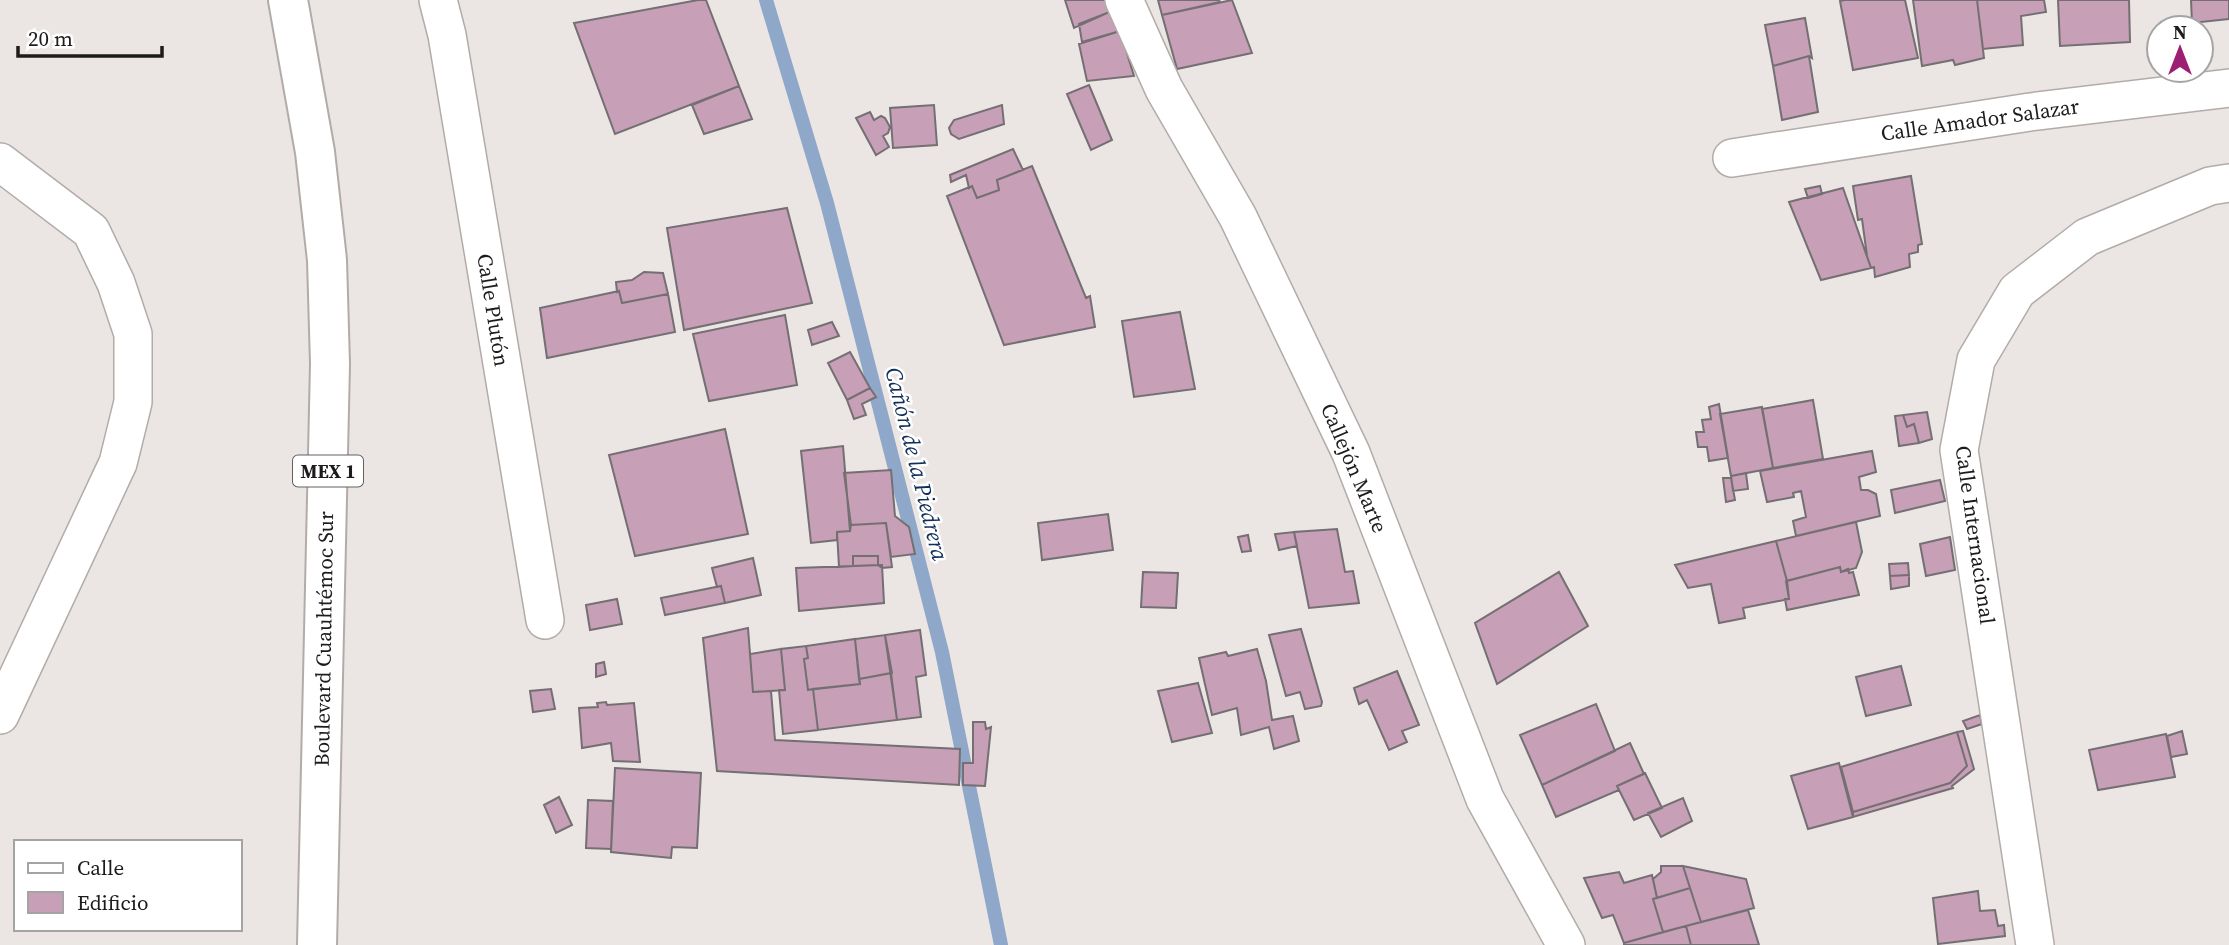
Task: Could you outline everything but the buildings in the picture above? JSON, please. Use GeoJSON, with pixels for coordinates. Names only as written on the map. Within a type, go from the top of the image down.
{"type":"FeatureCollection","features":[{"type":"Feature","properties":{"kind":"main road","name":"Boulevard Cuauhtémoc Sur"},"geometry":{"type":"LineString","coordinates":[[288,0],[315,152],[327,260],[330,351],[317,945]]}},
{"type":"Feature","properties":{"kind":"street","name":"Calle Plutón"},"geometry":{"type":"LineString","coordinates":[[438,0],[447,35],[545,620]]}},
{"type":"Feature","properties":{"kind":"street","name":"Callejón Marte"},"geometry":{"type":"LineString","coordinates":[[1124,0],[1164,89],[1238,217],[1351,453],[1485,799],[1566,945]]}},
{"type":"Feature","properties":{"kind":"street","name":"Calle Amador Salazar"},"geometry":{"type":"LineString","coordinates":[[1732,158],[2030,112],[2229,88]]}},
{"type":"Feature","properties":{"kind":"street"},"geometry":{"type":"LineString","coordinates":[[0,162],[91,231],[116,283],[132,334],[132,402],[118,463],[0,715]]}},
{"type":"Feature","properties":{"kind":"street","name":"Calle Internacional"},"geometry":{"type":"LineString","coordinates":[[2035,945],[1959,450],[1976,360],[2017,291],[2087,237],[2210,186],[2229,183]]}},
{"type":"Feature","properties":{"kind":"waterway","name":"Cañón de la Piedrera"},"geometry":{"type":"LineString","coordinates":[[766,0],[827,203],[942,652],[1001,945]]}}]}
